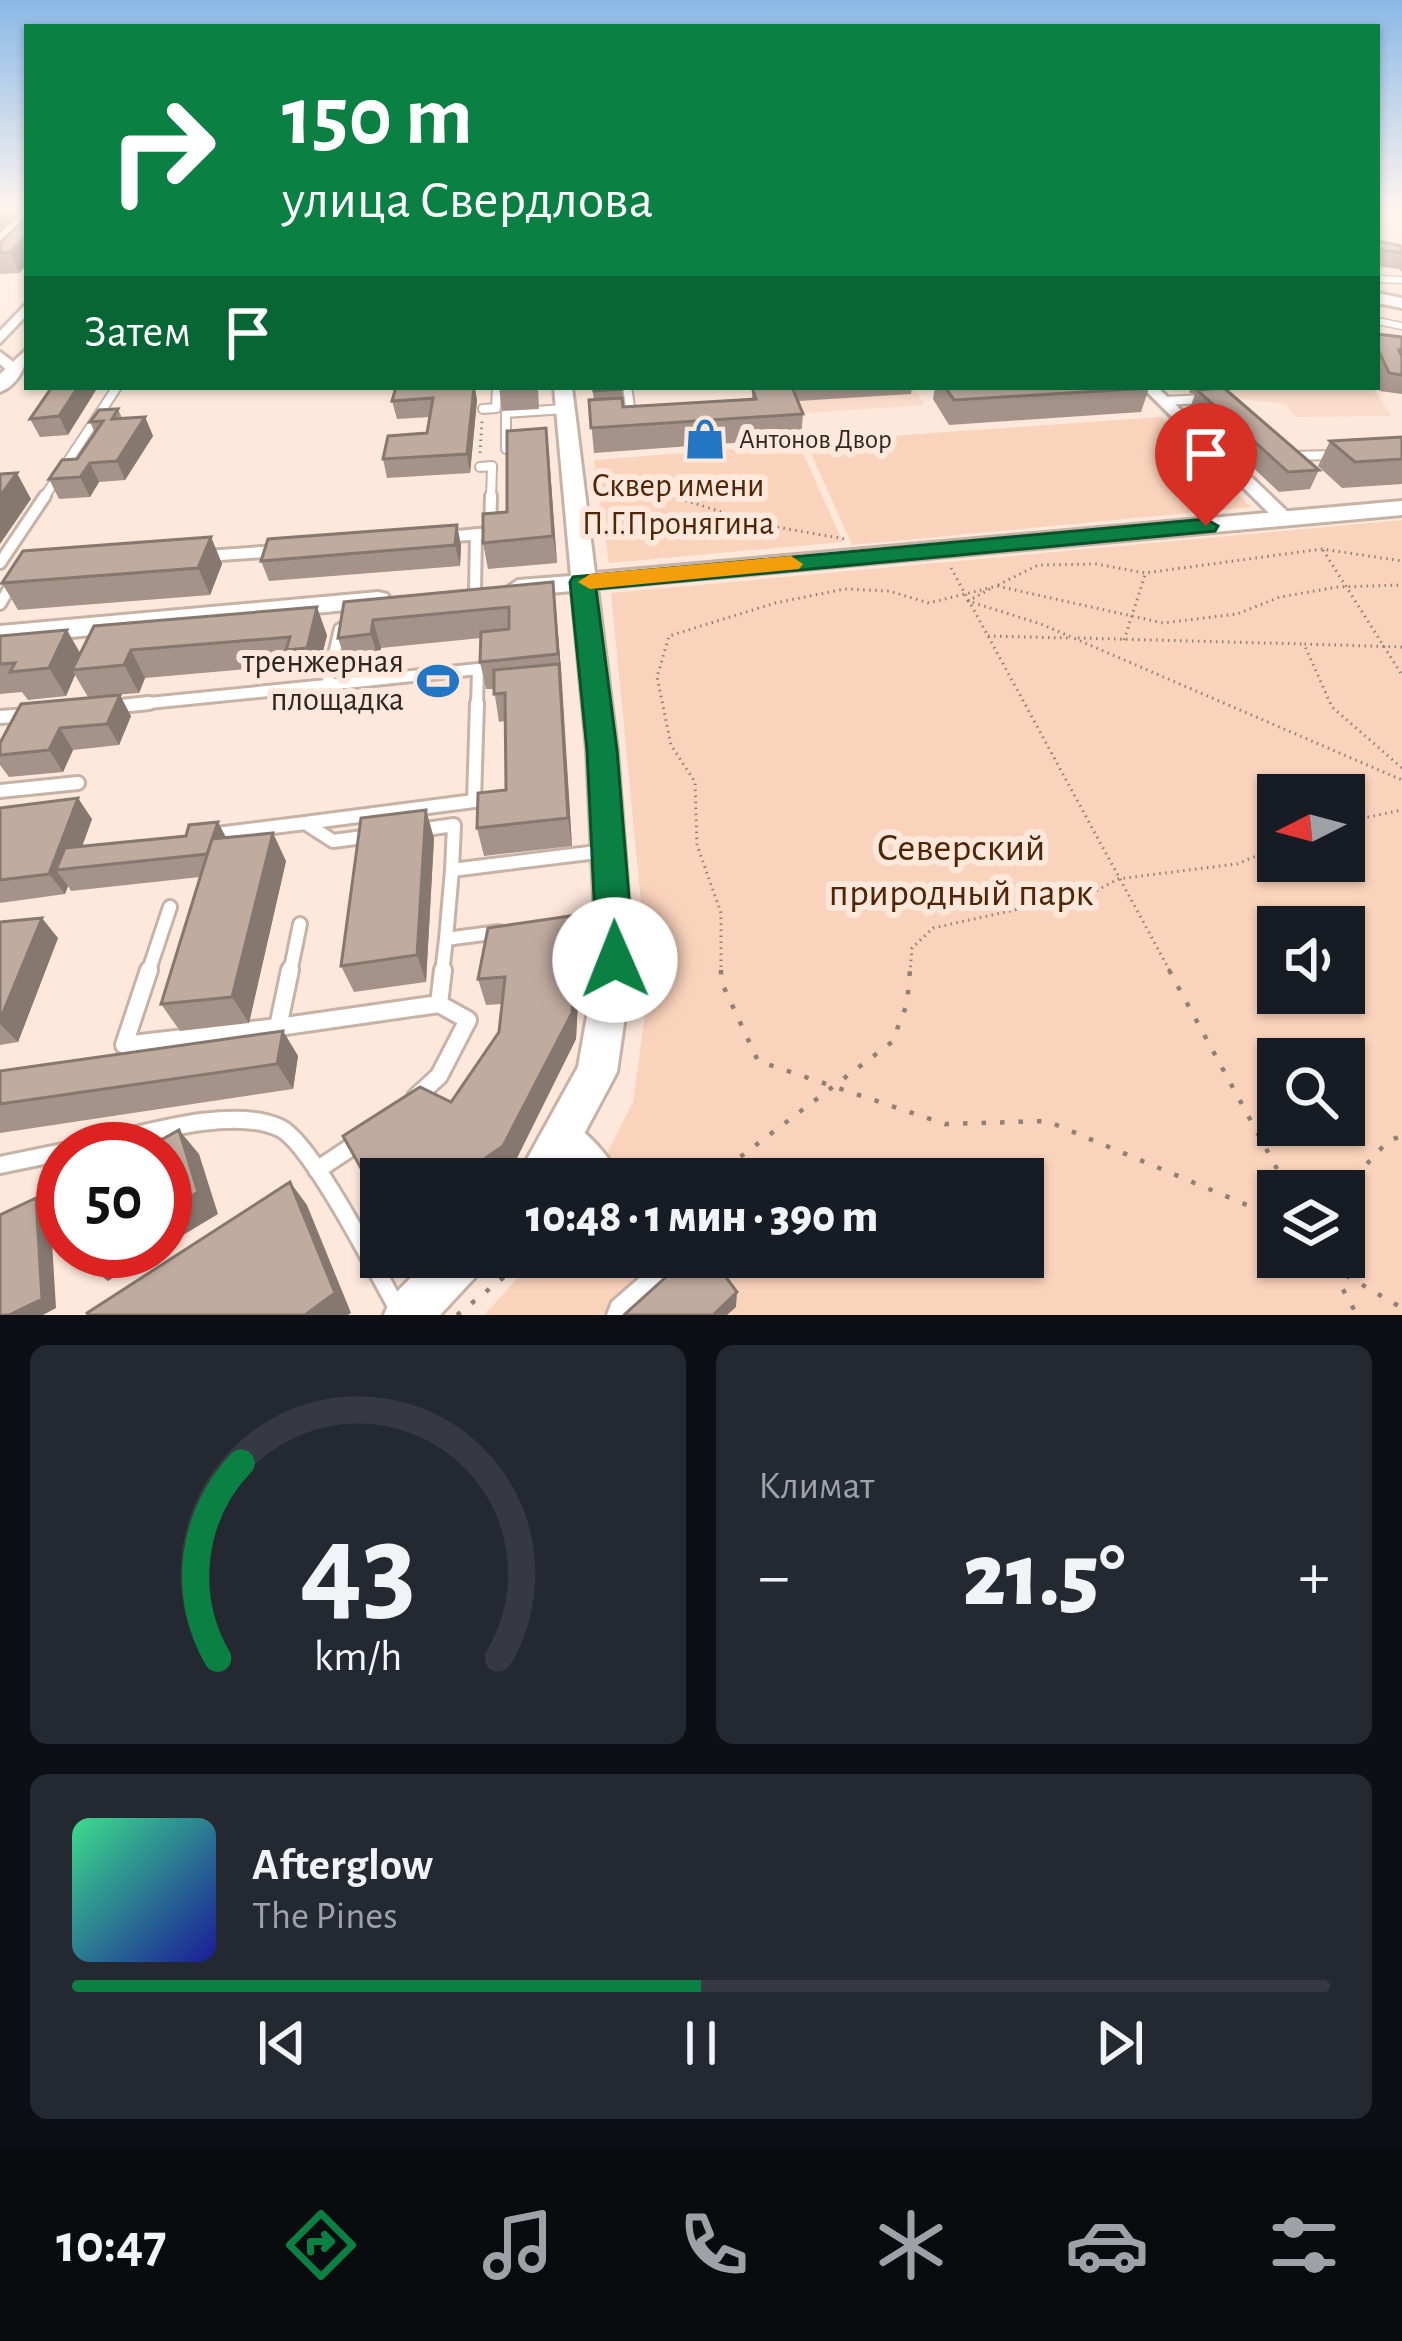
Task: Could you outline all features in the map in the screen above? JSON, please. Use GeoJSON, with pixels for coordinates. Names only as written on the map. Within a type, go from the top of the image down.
{"type":"FeatureCollection","features":[{"type":"Feature","properties":{"kind":"street"},"geometry":{"type":"LineString","coordinates":[[0,339],[24,311]]}},
{"type":"Feature","properties":{"kind":"street"},"geometry":{"type":"LineString","coordinates":[[0,386],[14,359]]}},
{"type":"Feature","properties":{"kind":"street"},"geometry":{"type":"LineString","coordinates":[[1152,390],[1285,519]]}},
{"type":"Feature","properties":{"kind":"street"},"geometry":{"type":"LineString","coordinates":[[549,1158],[597,1072],[615,960],[616,919],[568,427]]}},
{"type":"Feature","properties":{"kind":"street"},"geometry":{"type":"LineString","coordinates":[[464,592],[1402,508]]}},
{"type":"Feature","properties":{"kind":"street"},"geometry":{"type":"LineString","coordinates":[[0,635],[410,597]]}},
{"type":"Feature","properties":{"kind":"street"},"geometry":{"type":"LineString","coordinates":[[562,1134],[584,1158]]}},
{"type":"Feature","properties":{"kind":"street"},"geometry":{"type":"LineString","coordinates":[[404,1315],[442,1278]]}},
{"type":"Feature","properties":{"kind":"street"},"geometry":{"type":"LineString","coordinates":[[625,1315],[666,1278]]}},
{"type":"Feature","properties":{"kind":"lane"},"geometry":{"type":"LineString","coordinates":[[1390,300],[1381,321],[1402,326]]}},
{"type":"Feature","properties":{"kind":"lane"},"geometry":{"type":"LineString","coordinates":[[0,604],[20,572],[0,565],[115,390]]}},
{"type":"Feature","properties":{"kind":"lane"},"geometry":{"type":"LineString","coordinates":[[483,409],[496,408],[497,390]]}},
{"type":"Feature","properties":{"kind":"lane"},"geometry":{"type":"LineString","coordinates":[[627,390],[631,413]]}},
{"type":"Feature","properties":{"kind":"lane"},"geometry":{"type":"LineString","coordinates":[[1163,400],[1228,398]]}},
{"type":"Feature","properties":{"kind":"lane"},"geometry":{"type":"LineString","coordinates":[[614,415],[652,412]]}},
{"type":"Feature","properties":{"kind":"lane"},"geometry":{"type":"LineString","coordinates":[[526,448],[506,449],[506,413],[568,427]]}},
{"type":"Feature","properties":{"kind":"lane"},"geometry":{"type":"LineString","coordinates":[[1278,443],[1295,458],[1338,454]]}},
{"type":"Feature","properties":{"kind":"lane"},"geometry":{"type":"LineString","coordinates":[[431,538],[490,533],[492,466],[479,467]]}},
{"type":"Feature","properties":{"kind":"lane"},"geometry":{"type":"LineString","coordinates":[[464,592],[476,535]]}},
{"type":"Feature","properties":{"kind":"lane"},"geometry":{"type":"LineString","coordinates":[[203,557],[294,549]]}},
{"type":"Feature","properties":{"kind":"lane"},"geometry":{"type":"LineString","coordinates":[[327,685],[345,604]]}},
{"type":"Feature","properties":{"kind":"lane"},"geometry":{"type":"LineString","coordinates":[[94,708],[478,669],[474,801],[188,837]]}},
{"type":"Feature","properties":{"kind":"lane"},"geometry":{"type":"LineString","coordinates":[[0,717],[47,713]]}},
{"type":"Feature","properties":{"kind":"lane"},"geometry":{"type":"LineString","coordinates":[[0,791],[79,783]]}},
{"type":"Feature","properties":{"kind":"lane"},"geometry":{"type":"LineString","coordinates":[[305,823],[333,841],[454,825],[439,1004]]}},
{"type":"Feature","properties":{"kind":"lane"},"geometry":{"type":"LineString","coordinates":[[452,870],[610,851]]}},
{"type":"Feature","properties":{"kind":"lane"},"geometry":{"type":"LineString","coordinates":[[170,907],[124,1045],[439,1004],[468,1020],[440,1076],[398,1112]]}},
{"type":"Feature","properties":{"kind":"lane"},"geometry":{"type":"LineString","coordinates":[[552,926],[616,919]]}},
{"type":"Feature","properties":{"kind":"lane"},"geometry":{"type":"LineString","coordinates":[[278,1027],[300,924]]}},
{"type":"Feature","properties":{"kind":"lane"},"geometry":{"type":"LineString","coordinates":[[446,939],[510,931]]}},
{"type":"Feature","properties":{"kind":"lane"},"geometry":{"type":"LineString","coordinates":[[192,1125],[227,1118],[282,1128],[317,1170],[404,1315]]}},
{"type":"Feature","properties":{"kind":"lane"},"geometry":{"type":"LineString","coordinates":[[317,1170],[368,1136]]}},
{"type":"Feature","properties":{"kind":"lane"},"geometry":{"type":"LineString","coordinates":[[0,1165],[36,1158]]}},
{"type":"Feature","properties":{"kind":"path"},"geometry":{"type":"LineString","coordinates":[[479,467],[483,409]]}},
{"type":"Feature","properties":{"kind":"path"},"geometry":{"type":"LineString","coordinates":[[568,427],[758,524],[848,540]]}},
{"type":"Feature","properties":{"kind":"path"},"geometry":{"type":"LineString","coordinates":[[968,601],[1038,565],[1096,565],[1145,573],[1322,549],[1402,561]]}},
{"type":"Feature","properties":{"kind":"path"},"geometry":{"type":"LineString","coordinates":[[1322,549],[1402,675]]}},
{"type":"Feature","properties":{"kind":"path"},"geometry":{"type":"LineString","coordinates":[[950,566],[1277,1170]]}},
{"type":"Feature","properties":{"kind":"path"},"geometry":{"type":"LineString","coordinates":[[1124,640],[1145,573]]}},
{"type":"Feature","properties":{"kind":"path"},"geometry":{"type":"LineString","coordinates":[[1257,1209],[1047,1121],[945,1124],[758,1061],[721,981],[721,913],[697,845],[695,782],[670,745],[657,677],[669,636],[775,603],[845,590],[889,591],[929,603],[997,586],[1163,623],[1237,614],[1280,597],[1402,585]]}},
{"type":"Feature","properties":{"kind":"path"},"geometry":{"type":"LineString","coordinates":[[968,601],[1075,638],[1402,780]]}},
{"type":"Feature","properties":{"kind":"path"},"geometry":{"type":"LineString","coordinates":[[987,636],[1402,647]]}},
{"type":"Feature","properties":{"kind":"path"},"geometry":{"type":"LineString","coordinates":[[1304,644],[1332,707],[1402,768]]}},
{"type":"Feature","properties":{"kind":"path"},"geometry":{"type":"LineString","coordinates":[[1365,818],[1402,810]]}},
{"type":"Feature","properties":{"kind":"path"},"geometry":{"type":"LineString","coordinates":[[740,1158],[892,1042],[908,1004],[912,947],[933,928],[1092,892],[1118,879],[1238,864],[1257,856]]}},
{"type":"Feature","properties":{"kind":"path"},"geometry":{"type":"LineString","coordinates":[[1361,1170],[1388,1141],[1402,1136]]}},
{"type":"Feature","properties":{"kind":"path"},"geometry":{"type":"LineString","coordinates":[[457,1315],[503,1278]]}},
{"type":"Feature","properties":{"kind":"path"},"geometry":{"type":"LineString","coordinates":[[1337,1278],[1357,1315]]}},
{"type":"Feature","properties":{"kind":"path"},"geometry":{"type":"LineString","coordinates":[[1351,1278],[1402,1308]]}},
{"type":"Feature","properties":{"kind":"shaded area"},"geometry":{"type":"Polygon","coordinates":[[[754,390],[916,390],[924,405],[794,414],[760,404],[754,390]]]}},
{"type":"Feature","properties":{"kind":"shaded area"},"geometry":{"type":"Polygon","coordinates":[[[1375,390],[1391,416],[1296,417],[1285,404],[1173,392],[1375,390]]]}},
{"type":"Feature","properties":{"kind":"green space"},"geometry":{"type":"Polygon","coordinates":[[[1161,417],[1251,507],[852,545],[806,442],[1161,417]]]}},
{"type":"Feature","properties":{"kind":"green space","name":"Сквер имени П.Г.Пронягина"},"geometry":{"type":"Polygon","coordinates":[[[799,444],[843,542],[609,563],[594,460],[799,444]]]}},
{"type":"Feature","properties":{"kind":"green space","name":"Северский природный парк"},"geometry":{"type":"Polygon","coordinates":[[[1402,520],[1402,1315],[484,1315],[518,1278],[1044,1278],[1044,1158],[605,1158],[633,1102],[649,985],[611,593],[1402,520]]]}},
{"type":"Feature","properties":{"kind":"building"},"geometry":{"type":"Polygon","coordinates":[[[1380,334],[1402,337],[1402,375],[1389,373],[1380,354],[1380,334]]]}},
{"type":"Feature","properties":{"kind":"building"},"geometry":{"type":"Polygon","coordinates":[[[50,390],[76,390],[59,416],[30,419],[50,390]]]}},
{"type":"Feature","properties":{"kind":"building"},"geometry":{"type":"Polygon","coordinates":[[[395,390],[474,390],[467,454],[383,459],[388,436],[427,433],[433,398],[392,401],[395,390]]]}},
{"type":"Feature","properties":{"kind":"building"},"geometry":{"type":"Polygon","coordinates":[[[753,390],[793,390],[803,414],[591,428],[589,400],[622,398],[623,407],[756,399],[753,390]]]}},
{"type":"Feature","properties":{"kind":"building"},"geometry":{"type":"Polygon","coordinates":[[[947,390],[1116,390],[954,400],[947,390]]]}},
{"type":"Feature","properties":{"kind":"building"},"geometry":{"type":"Polygon","coordinates":[[[1197,390],[1226,390],[1319,470],[1288,472],[1197,390]]]}},
{"type":"Feature","properties":{"kind":"building"},"geometry":{"type":"Polygon","coordinates":[[[118,409],[112,419],[145,417],[117,461],[90,463],[80,477],[49,479],[62,460],[77,459],[103,421],[90,422],[99,410],[118,409]]]}},
{"type":"Feature","properties":{"kind":"building"},"geometry":{"type":"Polygon","coordinates":[[[546,428],[553,536],[483,543],[483,514],[507,512],[507,431],[546,428]]]}},
{"type":"Feature","properties":{"kind":"building"},"geometry":{"type":"Polygon","coordinates":[[[1402,437],[1402,459],[1355,462],[1330,441],[1402,437]]]}},
{"type":"Feature","properties":{"kind":"building"},"geometry":{"type":"Polygon","coordinates":[[[17,473],[0,496],[0,474],[17,473]]]}},
{"type":"Feature","properties":{"kind":"building"},"geometry":{"type":"Polygon","coordinates":[[[457,525],[455,545],[261,561],[268,539],[457,525]]]}},
{"type":"Feature","properties":{"kind":"building"},"geometry":{"type":"Polygon","coordinates":[[[211,537],[198,568],[2,583],[23,551],[211,537]]]}},
{"type":"Feature","properties":{"kind":"building"},"geometry":{"type":"Polygon","coordinates":[[[553,582],[558,654],[480,662],[481,632],[509,629],[509,607],[373,620],[371,634],[338,638],[344,602],[553,582]]]}},
{"type":"Feature","properties":{"kind":"building"},"geometry":{"type":"Polygon","coordinates":[[[317,607],[307,648],[286,650],[290,637],[131,650],[124,665],[72,670],[94,626],[317,607]]]}},
{"type":"Feature","properties":{"kind":"building"},"geometry":{"type":"Polygon","coordinates":[[[67,630],[49,668],[10,672],[15,663],[0,664],[0,636],[67,630]]]}},
{"type":"Feature","properties":{"kind":"building"},"geometry":{"type":"Polygon","coordinates":[[[559,664],[568,818],[477,828],[478,793],[506,790],[505,693],[494,694],[494,670],[559,664]]]}},
{"type":"Feature","properties":{"kind":"building"},"geometry":{"type":"Polygon","coordinates":[[[120,695],[107,724],[60,728],[49,750],[0,755],[0,743],[21,704],[120,695]]]}},
{"type":"Feature","properties":{"kind":"building"},"geometry":{"type":"Polygon","coordinates":[[[78,798],[49,874],[0,880],[0,808],[78,798]]]}},
{"type":"Feature","properties":{"kind":"building"},"geometry":{"type":"Polygon","coordinates":[[[426,810],[417,955],[341,966],[361,818],[426,810]]]}},
{"type":"Feature","properties":{"kind":"building"},"geometry":{"type":"Polygon","coordinates":[[[218,822],[207,854],[56,870],[65,848],[186,836],[189,825],[218,822]]]}},
{"type":"Feature","properties":{"kind":"building"},"geometry":{"type":"Polygon","coordinates":[[[273,833],[232,997],[161,1004],[212,839],[273,833]]]}},
{"type":"Feature","properties":{"kind":"building"},"geometry":{"type":"Polygon","coordinates":[[[577,915],[572,1013],[503,1146],[486,1158],[360,1158],[360,1166],[343,1136],[420,1087],[451,1102],[499,1032],[505,977],[478,979],[488,928],[577,915]]]}},
{"type":"Feature","properties":{"kind":"building"},"geometry":{"type":"Polygon","coordinates":[[[42,918],[0,1020],[0,922],[42,918]]]}},
{"type":"Feature","properties":{"kind":"building"},"geometry":{"type":"Polygon","coordinates":[[[283,1031],[277,1064],[0,1104],[0,1071],[283,1031]]]}},
{"type":"Feature","properties":{"kind":"building"},"geometry":{"type":"Polygon","coordinates":[[[290,1182],[335,1293],[305,1315],[88,1315],[141,1278],[192,1278],[192,1245],[290,1182]]]}},
{"type":"Feature","properties":{"kind":"building"},"geometry":{"type":"Polygon","coordinates":[[[36,1198],[36,1278],[41,1278],[42,1299],[9,1315],[0,1315],[0,1215],[36,1198]]]}},
{"type":"Feature","properties":{"kind":"building"},"geometry":{"type":"Polygon","coordinates":[[[665,1278],[727,1278],[737,1292],[713,1315],[624,1315],[665,1278]]]}},
{"type":"Feature","properties":{"kind":"slow traffic"},"geometry":{"type":"LineString","coordinates":[[590,582],[791,564]]}},
{"type":"Feature","properties":{"kind":"place","name":"Антонов Двор"},"geometry":{"type":"Point","coordinates":[705,439]}},
{"type":"Feature","properties":{"kind":"place","name":"тренжерная площадка"},"geometry":{"type":"Point","coordinates":[438,681]}},
{"type":"Feature","properties":{"kind":"route"},"geometry":{"type":"LineString","coordinates":[[615,960],[602,750],[582,582],[1206,526]]}}]}
